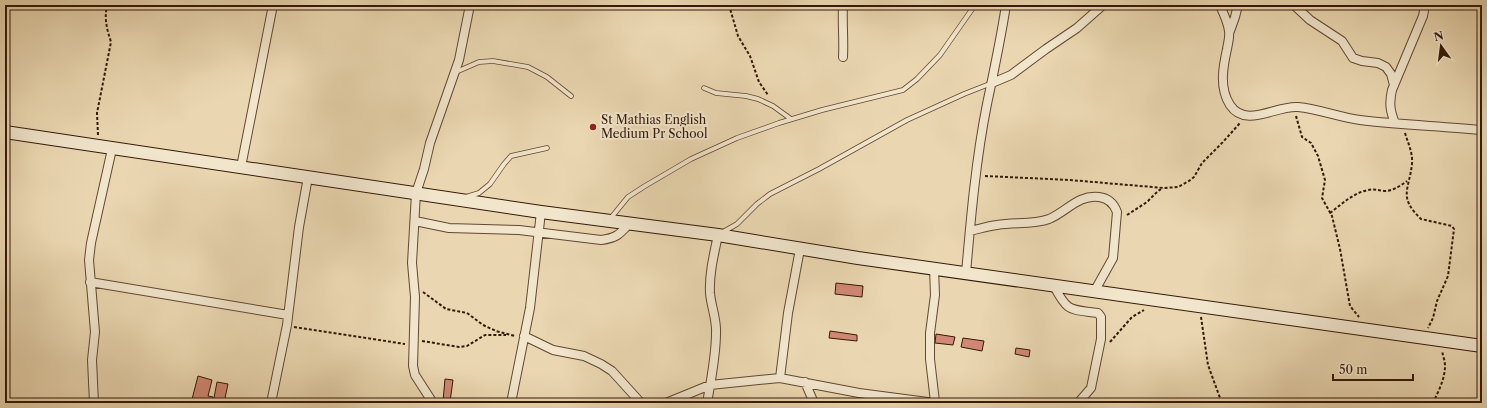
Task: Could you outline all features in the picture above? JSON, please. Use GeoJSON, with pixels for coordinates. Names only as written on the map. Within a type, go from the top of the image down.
{"type":"FeatureCollection","features":[{"type":"Feature","properties":{"kind":"main road"},"geometry":{"type":"LineString","coordinates":[[5,132],[541,212],[718,235],[1094,292],[1482,346]]}},
{"type":"Feature","properties":{"kind":"street"},"geometry":{"type":"LineString","coordinates":[[241,167],[273,5]]}},
{"type":"Feature","properties":{"kind":"street"},"geometry":{"type":"LineString","coordinates":[[433,403],[415,375],[413,366],[415,297],[412,263],[416,193],[424,169],[430,143],[456,72],[470,5]]}},
{"type":"Feature","properties":{"kind":"street"},"geometry":{"type":"LineString","coordinates":[[843,5],[843,57]]}},
{"type":"Feature","properties":{"kind":"street"},"geometry":{"type":"LineString","coordinates":[[966,273],[976,176],[987,103],[1006,5]]}},
{"type":"Feature","properties":{"kind":"street"},"geometry":{"type":"LineString","coordinates":[[992,83],[1011,75],[1077,28],[1102,5]]}},
{"type":"Feature","properties":{"kind":"street"},"geometry":{"type":"LineString","coordinates":[[1220,5],[1230,31]]}},
{"type":"Feature","properties":{"kind":"street"},"geometry":{"type":"LineString","coordinates":[[1238,5],[1230,31],[1222,82],[1224,94],[1230,106],[1240,114],[1248,116],[1262,115],[1275,110],[1294,107],[1359,120],[1482,130]]}},
{"type":"Feature","properties":{"kind":"street"},"geometry":{"type":"LineString","coordinates":[[1294,5],[1310,20],[1342,41],[1353,58],[1378,63],[1386,67],[1391,74],[1394,85]]}},
{"type":"Feature","properties":{"kind":"street"},"geometry":{"type":"LineString","coordinates":[[1398,123],[1391,112],[1390,102],[1394,85],[1423,16],[1425,5]]}},
{"type":"Feature","properties":{"kind":"street"},"geometry":{"type":"LineString","coordinates":[[94,403],[92,360],[95,332],[89,260],[91,243],[112,149]]}},
{"type":"Feature","properties":{"kind":"street"},"geometry":{"type":"LineString","coordinates":[[271,403],[287,325],[299,227],[308,177]]}},
{"type":"Feature","properties":{"kind":"street"},"geometry":{"type":"LineString","coordinates":[[970,231],[997,224],[1028,223],[1048,219],[1060,214],[1067,207],[1076,202],[1093,197],[1109,200],[1117,212],[1113,258],[1094,292]]}},
{"type":"Feature","properties":{"kind":"street"},"geometry":{"type":"LineString","coordinates":[[511,403],[530,308],[541,212]]}},
{"type":"Feature","properties":{"kind":"street"},"geometry":{"type":"LineString","coordinates":[[414,221],[449,228],[519,230],[601,240],[618,235],[629,224]]}},
{"type":"Feature","properties":{"kind":"street"},"geometry":{"type":"LineString","coordinates":[[706,403],[710,385],[716,331],[710,291],[711,273],[718,235]]}},
{"type":"Feature","properties":{"kind":"street"},"geometry":{"type":"LineString","coordinates":[[780,378],[790,305],[800,248]]}},
{"type":"Feature","properties":{"kind":"street"},"geometry":{"type":"LineString","coordinates":[[666,403],[710,385],[780,378],[859,393],[935,403],[930,360],[930,333],[935,295],[934,268]]}},
{"type":"Feature","properties":{"kind":"street"},"geometry":{"type":"LineString","coordinates":[[90,282],[288,315]]}},
{"type":"Feature","properties":{"kind":"street"},"geometry":{"type":"LineString","coordinates":[[1054,286],[1061,299],[1068,307],[1077,311],[1098,313],[1102,317],[1101,339],[1091,388],[1078,403]]}},
{"type":"Feature","properties":{"kind":"street"},"geometry":{"type":"LineString","coordinates":[[524,337],[553,350],[584,356],[601,364],[612,371],[641,403]]}},
{"type":"Feature","properties":{"kind":"street"},"geometry":{"type":"LineString","coordinates":[[805,382],[814,403]]}},
{"type":"Feature","properties":{"kind":"lane"},"geometry":{"type":"LineString","coordinates":[[608,221],[628,197],[645,186],[691,159],[737,138],[822,110],[903,90],[917,79],[940,55],[975,5]]}},
{"type":"Feature","properties":{"kind":"lane"},"geometry":{"type":"LineString","coordinates":[[456,72],[478,62],[493,61],[528,67],[547,77],[571,96]]}},
{"type":"Feature","properties":{"kind":"lane"},"geometry":{"type":"LineString","coordinates":[[718,235],[737,224],[770,194],[819,169],[907,120],[992,83]]}},
{"type":"Feature","properties":{"kind":"lane"},"geometry":{"type":"LineString","coordinates":[[704,88],[716,93],[746,96],[758,99],[773,106],[791,119]]}},
{"type":"Feature","properties":{"kind":"lane"},"geometry":{"type":"LineString","coordinates":[[458,199],[479,193],[490,184],[511,156],[547,148]]}},
{"type":"Feature","properties":{"kind":"path"},"geometry":{"type":"LineString","coordinates":[[98,146],[98,114],[111,42],[107,32],[107,5]]}},
{"type":"Feature","properties":{"kind":"path"},"geometry":{"type":"LineString","coordinates":[[729,5],[738,36],[750,56],[759,82],[767,93],[773,106]]}},
{"type":"Feature","properties":{"kind":"path"},"geometry":{"type":"LineString","coordinates":[[1294,107],[1302,136],[1311,143],[1318,156],[1325,180],[1321,192],[1322,198],[1330,213],[1340,249],[1350,306],[1367,330]]}},
{"type":"Feature","properties":{"kind":"path"},"geometry":{"type":"LineString","coordinates":[[976,176],[1070,180],[1164,188],[1178,187],[1194,177],[1202,163],[1238,124],[1248,116]]}},
{"type":"Feature","properties":{"kind":"path"},"geometry":{"type":"LineString","coordinates":[[1398,123],[1412,153],[1407,197],[1417,216],[1421,219],[1452,226],[1454,229],[1448,276],[1437,301],[1433,318],[1424,338]]}},
{"type":"Feature","properties":{"kind":"path"},"geometry":{"type":"LineString","coordinates":[[1330,213],[1351,197],[1362,192],[1370,189],[1395,189],[1408,181]]}},
{"type":"Feature","properties":{"kind":"path"},"geometry":{"type":"LineString","coordinates":[[1117,224],[1131,211],[1147,202],[1158,191],[1164,188]]}},
{"type":"Feature","properties":{"kind":"path"},"geometry":{"type":"LineString","coordinates":[[414,283],[446,309],[467,314],[483,325],[509,335]]}},
{"type":"Feature","properties":{"kind":"path"},"geometry":{"type":"LineString","coordinates":[[1096,358],[1132,317],[1162,301]]}},
{"type":"Feature","properties":{"kind":"path"},"geometry":{"type":"LineString","coordinates":[[1199,306],[1208,365],[1223,403]]}},
{"type":"Feature","properties":{"kind":"path"},"geometry":{"type":"LineString","coordinates":[[287,325],[414,343],[459,347],[467,346],[485,335],[509,335],[524,337]]}},
{"type":"Feature","properties":{"kind":"path"},"geometry":{"type":"LineString","coordinates":[[1433,403],[1438,391],[1445,364],[1440,340]]}},
{"type":"Feature","properties":{"kind":"building"},"geometry":{"type":"Polygon","coordinates":[[[836,283],[863,286],[862,297],[835,294],[836,283]]]}},
{"type":"Feature","properties":{"kind":"building"},"geometry":{"type":"Polygon","coordinates":[[[830,331],[857,335],[857,341],[829,338],[830,331]]]}},
{"type":"Feature","properties":{"kind":"building"},"geometry":{"type":"Polygon","coordinates":[[[936,334],[955,337],[953,345],[935,343],[936,334]]]}},
{"type":"Feature","properties":{"kind":"building"},"geometry":{"type":"Polygon","coordinates":[[[963,338],[984,341],[982,351],[961,347],[963,338]]]}},
{"type":"Feature","properties":{"kind":"building"},"geometry":{"type":"Polygon","coordinates":[[[1016,348],[1030,350],[1029,357],[1015,354],[1016,348]]]}},
{"type":"Feature","properties":{"kind":"building"},"geometry":{"type":"Polygon","coordinates":[[[198,376],[212,380],[208,396],[213,397],[212,403],[191,403],[198,376]]]}},
{"type":"Feature","properties":{"kind":"building"},"geometry":{"type":"Polygon","coordinates":[[[445,379],[453,380],[450,402],[443,401],[445,379]]]}},
{"type":"Feature","properties":{"kind":"building"},"geometry":{"type":"Polygon","coordinates":[[[217,382],[228,384],[224,403],[213,403],[217,382]]]}},
{"type":"Feature","properties":{"kind":"building"},"geometry":{"type":"Polygon","coordinates":[[[353,401],[366,402],[366,403],[353,403],[353,401]]]}},
{"type":"Feature","properties":{"kind":"place","name":"St Mathias English Medium Pr School"},"geometry":{"type":"Point","coordinates":[593,127]}}]}
